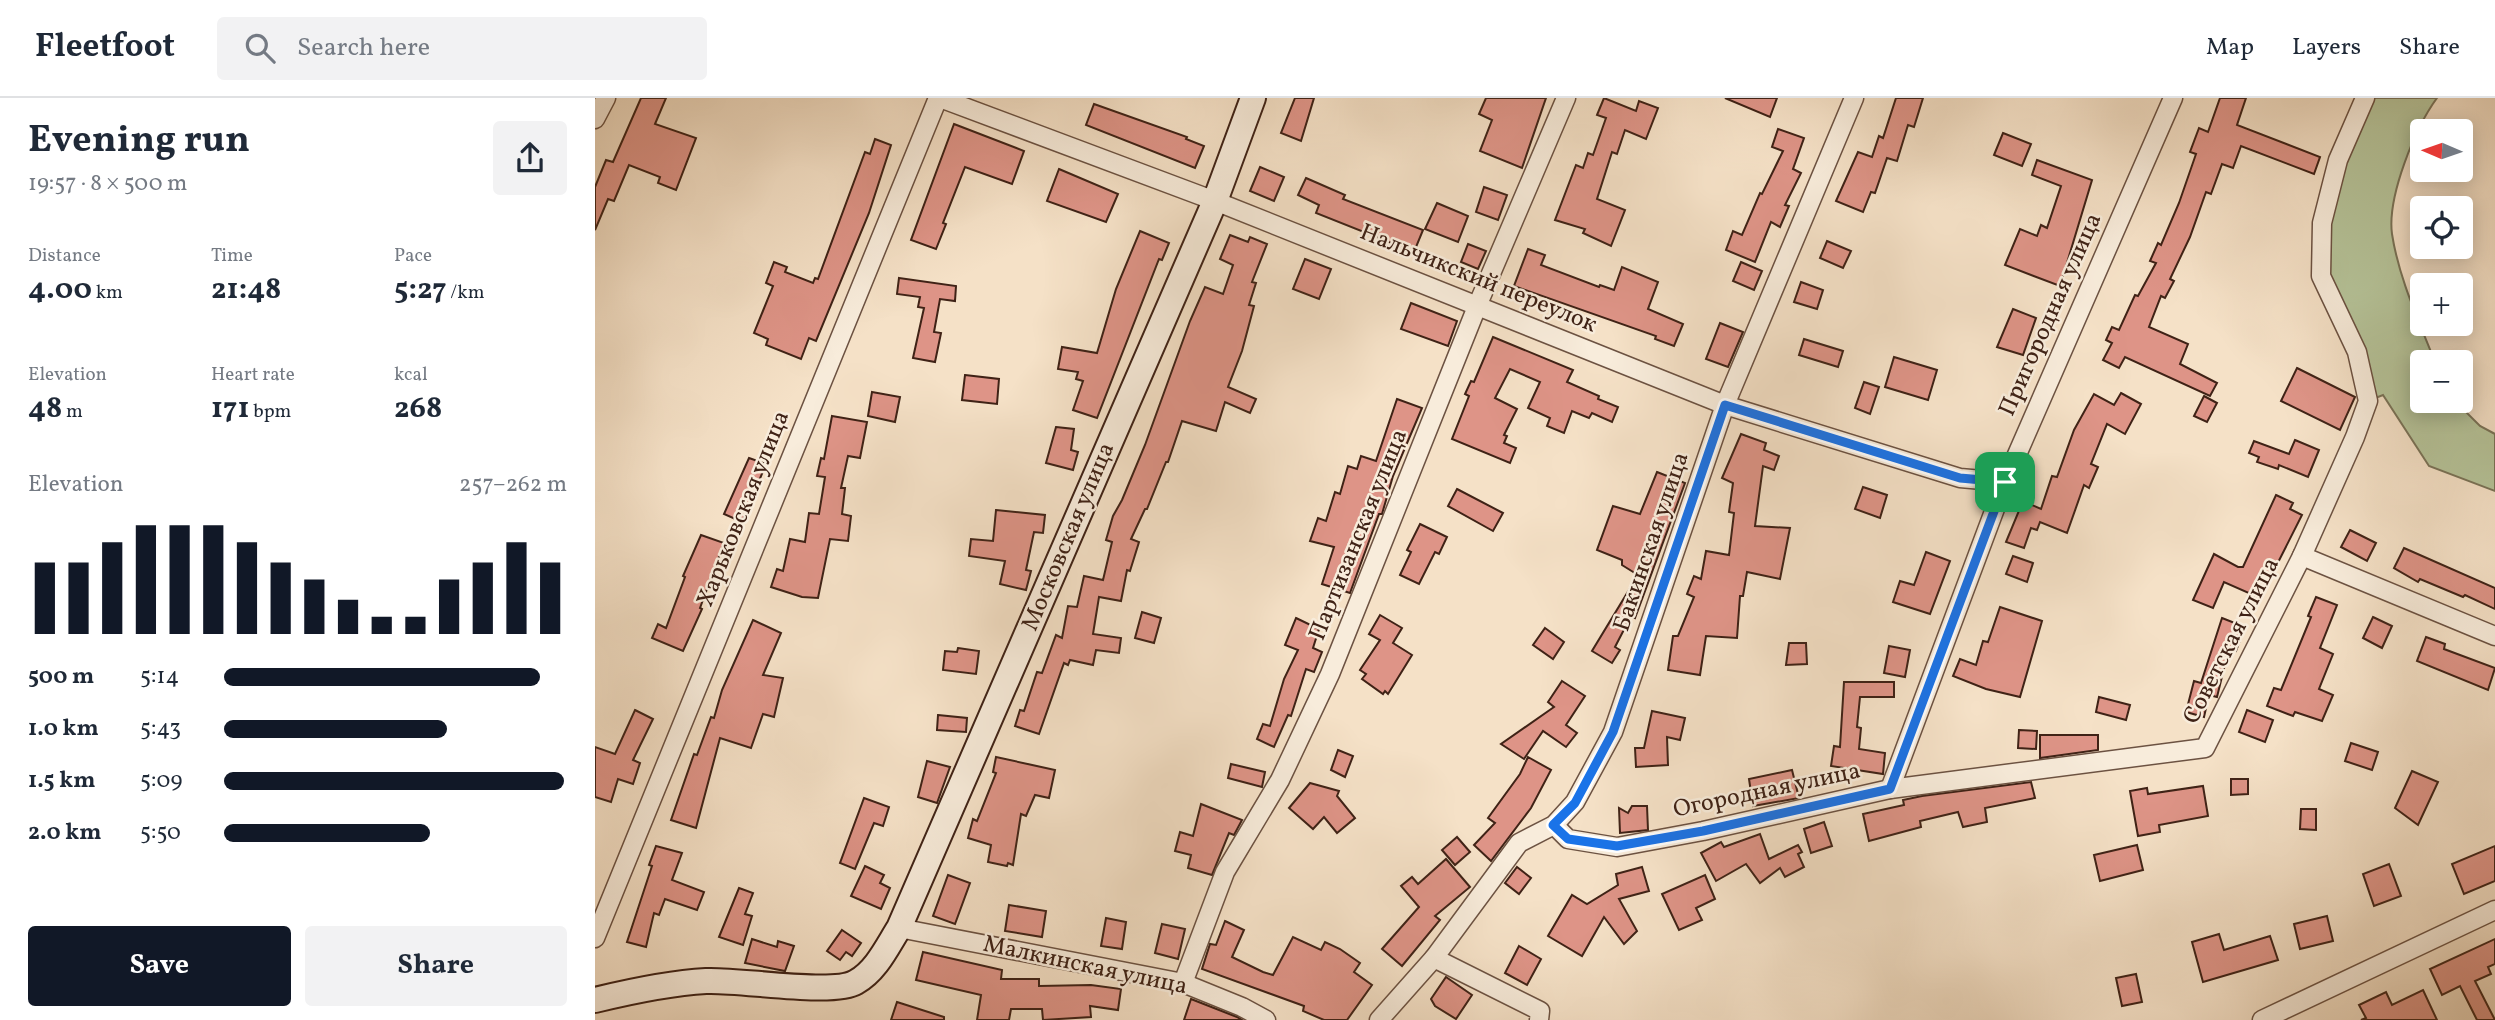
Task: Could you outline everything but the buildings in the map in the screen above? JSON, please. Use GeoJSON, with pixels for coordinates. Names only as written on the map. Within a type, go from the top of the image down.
{"type":"FeatureCollection","features":[{"type":"Feature","properties":{"kind":"street"},"geometry":{"type":"LineString","coordinates":[[595,119],[606,98]]}},
{"type":"Feature","properties":{"kind":"street","name":"Нальчикский переулок"},"geometry":{"type":"LineString","coordinates":[[939,98],[1215,201],[1725,405],[1960,478],[2005,482]]}},
{"type":"Feature","properties":{"kind":"street","name":"Харьковская улица"},"geometry":{"type":"LineString","coordinates":[[595,938],[939,98]]}},
{"type":"Feature","properties":{"kind":"street","name":"Московская улица"},"geometry":{"type":"LineString","coordinates":[[595,1000],[635,990],[708,981],[817,987],[845,985],[854,984],[872,970],[899,929],[1215,201],[1253,98]]}},
{"type":"Feature","properties":{"kind":"street","name":"Партизанская улица"},"geometry":{"type":"LineString","coordinates":[[1183,983],[1225,872],[1280,780],[1330,674],[1478,304],[1566,98]]}},
{"type":"Feature","properties":{"kind":"street","name":"Бакинская улица"},"geometry":{"type":"LineString","coordinates":[[1434,958],[1519,843],[1553,825],[1575,803],[1613,732],[1725,405],[1854,98]]}},
{"type":"Feature","properties":{"kind":"street","name":"Пригородная улица"},"geometry":{"type":"LineString","coordinates":[[1890,789],[2005,482],[2173,98]]}},
{"type":"Feature","properties":{"kind":"street","name":"Советская улица"},"geometry":{"type":"LineString","coordinates":[[2205,748],[2302,556],[2355,438],[2368,401],[2357,352],[2321,276],[2322,223],[2335,173],[2364,98]]}},
{"type":"Feature","properties":{"kind":"street","name":"Советская улица"},"geometry":{"type":"LineString","coordinates":[[2302,556],[2495,636]]}},
{"type":"Feature","properties":{"kind":"street","name":"Огородная улица"},"geometry":{"type":"LineString","coordinates":[[1553,825],[1568,839],[1617,846],[1703,831],[1890,789],[2205,748]]}},
{"type":"Feature","properties":{"kind":"street"},"geometry":{"type":"LineString","coordinates":[[2262,1020],[2495,910]]}},
{"type":"Feature","properties":{"kind":"street","name":"Малкинская улица"},"geometry":{"type":"LineString","coordinates":[[899,929],[1183,983],[1242,1007],[1266,1020]]}},
{"type":"Feature","properties":{"kind":"street"},"geometry":{"type":"LineString","coordinates":[[1379,1020],[1434,958],[1540,1011],[1539,1020]]}},
{"type":"Feature","properties":{"kind":"green space"},"geometry":{"type":"Polygon","coordinates":[[[2365,98],[2437,98],[2424,119],[2410,119],[2410,149],[2398,183],[2392,219],[2395,251],[2410,299],[2410,336],[2424,336],[2430,350],[2410,350],[2410,413],[2467,413],[2480,426],[2495,434],[2495,491],[2429,466],[2383,395],[2368,401],[2321,276],[2322,223],[2365,98]]]}},
{"type":"Feature","properties":{"kind":"route"},"geometry":{"type":"LineString","coordinates":[[1725,405],[1960,478],[2005,482],[1890,789],[1703,831],[1617,846],[1568,839],[1553,825],[1575,803],[1613,732],[1725,405]]}}]}
